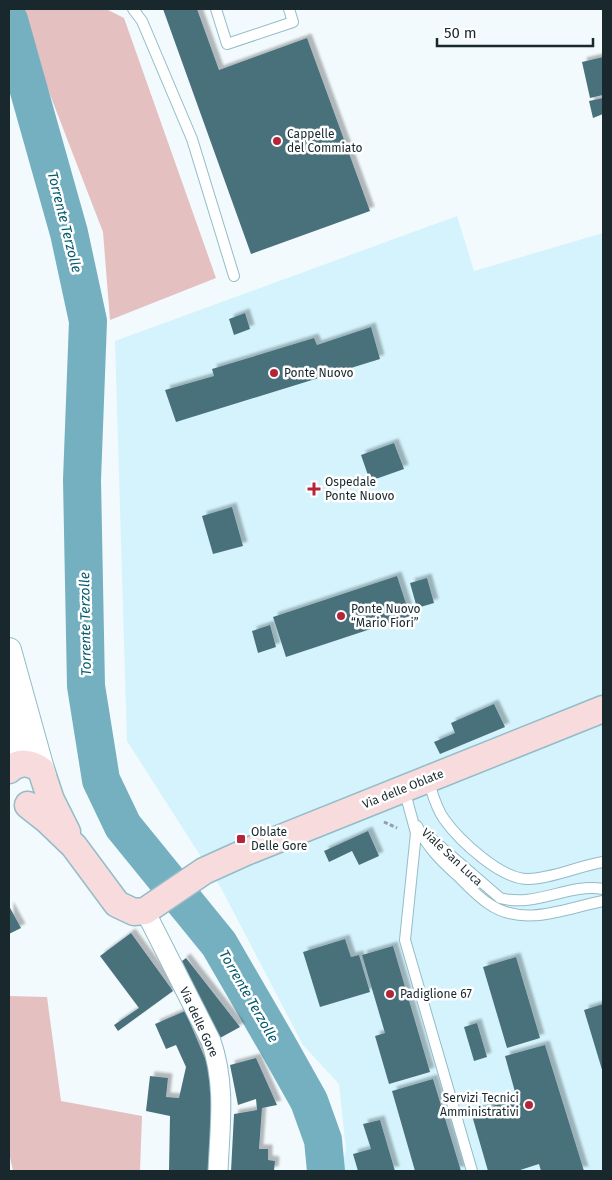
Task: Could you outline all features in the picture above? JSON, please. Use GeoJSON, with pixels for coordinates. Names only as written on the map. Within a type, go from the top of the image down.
{"type":"FeatureCollection","features":[{"type":"Feature","properties":{"kind":"main road","name":"Via delle Oblate"},"geometry":{"type":"LineString","coordinates":[[149,909],[204,871],[603,709]]}},
{"type":"Feature","properties":{"kind":"main road"},"geometry":{"type":"LineString","coordinates":[[9,770],[14,766],[28,763],[35,765],[45,779],[51,800],[74,846]]}},
{"type":"Feature","properties":{"kind":"main road"},"geometry":{"type":"LineString","coordinates":[[16,803],[39,800],[46,788],[45,779]]}},
{"type":"Feature","properties":{"kind":"main road"},"geometry":{"type":"LineString","coordinates":[[16,803],[48,820],[74,846],[117,904],[134,912],[149,909]]}},
{"type":"Feature","properties":{"kind":"street"},"geometry":{"type":"LineString","coordinates":[[9,650],[45,779]]}},
{"type":"Feature","properties":{"kind":"street"},"geometry":{"type":"LineString","coordinates":[[9,770],[18,725],[17,682]]}},
{"type":"Feature","properties":{"kind":"street","name":"Via delle Gore"},"geometry":{"type":"LineString","coordinates":[[149,909],[218,1062],[221,1080],[218,1171]]}},
{"type":"Feature","properties":{"kind":"lane"},"geometry":{"type":"LineString","coordinates":[[133,9],[142,21],[192,140],[234,276]]}},
{"type":"Feature","properties":{"kind":"lane"},"geometry":{"type":"LineString","coordinates":[[216,9],[227,44],[293,22],[289,9]]}},
{"type":"Feature","properties":{"kind":"lane"},"geometry":{"type":"LineString","coordinates":[[416,784],[414,818],[416,833],[405,940],[472,1171]]}},
{"type":"Feature","properties":{"kind":"lane","name":"Viale San Luca"},"geometry":{"type":"LineString","coordinates":[[416,784],[443,818],[476,852],[509,875],[523,879],[536,879],[603,862]]}},
{"type":"Feature","properties":{"kind":"lane","name":"Viale San Luca"},"geometry":{"type":"LineString","coordinates":[[414,818],[425,835],[500,898],[513,902],[526,901],[582,888],[603,889]]}},
{"type":"Feature","properties":{"kind":"lane","name":"Viale San Luca"},"geometry":{"type":"LineString","coordinates":[[414,818],[433,853],[480,897],[502,911],[514,914],[538,915],[603,901]]}},
{"type":"Feature","properties":{"kind":"path"},"geometry":{"type":"LineString","coordinates":[[380,820],[397,828]]}},
{"type":"Feature","properties":{"kind":"shaded area"},"geometry":{"type":"Polygon","coordinates":[[[17,9],[106,9],[124,18],[216,278],[110,320],[103,232],[17,9]]]}},
{"type":"Feature","properties":{"kind":"shaded area"},"geometry":{"type":"Polygon","coordinates":[[[457,216],[474,271],[603,233],[603,1171],[340,1171],[346,1150],[339,1084],[303,1045],[221,888],[127,741],[115,341],[457,216]]]}},
{"type":"Feature","properties":{"kind":"shaded area"},"geometry":{"type":"Polygon","coordinates":[[[9,996],[47,997],[61,1101],[142,1116],[140,1171],[13,1171],[9,1153],[9,996]]]}},
{"type":"Feature","properties":{"kind":"building","name":"Cappelle del Commiato"},"geometry":{"type":"Polygon","coordinates":[[[163,9],[197,9],[219,70],[307,38],[370,211],[251,254],[163,9]]]}},
{"type":"Feature","properties":{"kind":"building"},"geometry":{"type":"Polygon","coordinates":[[[603,57],[603,95],[590,98],[582,62],[603,57]]]}},
{"type":"Feature","properties":{"kind":"building"},"geometry":{"type":"Polygon","coordinates":[[[603,98],[603,114],[593,118],[589,101],[603,98]]]}},
{"type":"Feature","properties":{"kind":"building"},"geometry":{"type":"Polygon","coordinates":[[[245,313],[250,329],[234,335],[229,319],[245,313]]]}},
{"type":"Feature","properties":{"kind":"building","name":"Ponte Nuovo"},"geometry":{"type":"Polygon","coordinates":[[[371,327],[380,359],[176,422],[165,390],[214,376],[212,369],[314,338],[317,345],[371,327]]]}},
{"type":"Feature","properties":{"kind":"building"},"geometry":{"type":"Polygon","coordinates":[[[394,443],[404,469],[370,481],[361,455],[394,443]]]}},
{"type":"Feature","properties":{"kind":"building"},"geometry":{"type":"Polygon","coordinates":[[[232,507],[243,546],[213,554],[202,516],[232,507]]]}},
{"type":"Feature","properties":{"kind":"building","name":"Ponte Nuovo “Mario Fiori”"},"geometry":{"type":"Polygon","coordinates":[[[397,576],[410,616],[286,657],[273,617],[397,576]]]}},
{"type":"Feature","properties":{"kind":"building"},"geometry":{"type":"Polygon","coordinates":[[[427,578],[434,603],[417,608],[410,583],[427,578]]]}},
{"type":"Feature","properties":{"kind":"building"},"geometry":{"type":"Polygon","coordinates":[[[270,625],[276,647],[258,653],[252,631],[270,625]]]}},
{"type":"Feature","properties":{"kind":"building"},"geometry":{"type":"Polygon","coordinates":[[[494,704],[505,727],[440,754],[434,742],[455,733],[451,723],[494,704]]]}},
{"type":"Feature","properties":{"kind":"building"},"geometry":{"type":"Polygon","coordinates":[[[368,831],[379,856],[359,865],[352,851],[329,862],[324,851],[368,831]]]}},
{"type":"Feature","properties":{"kind":"building"},"geometry":{"type":"Polygon","coordinates":[[[9,906],[21,928],[9,934],[9,906]]]}},
{"type":"Feature","properties":{"kind":"building"},"geometry":{"type":"Polygon","coordinates":[[[131,933],[173,991],[118,1031],[114,1025],[139,1008],[100,956],[131,933]]]}},
{"type":"Feature","properties":{"kind":"building"},"geometry":{"type":"Polygon","coordinates":[[[345,939],[351,957],[359,955],[370,992],[320,1007],[303,952],[345,939]]]}},
{"type":"Feature","properties":{"kind":"building","name":"Padiglione 67"},"geometry":{"type":"Polygon","coordinates":[[[393,946],[430,1072],[389,1084],[375,1036],[385,1033],[362,955],[393,946]]]}},
{"type":"Feature","properties":{"kind":"building"},"geometry":{"type":"Polygon","coordinates":[[[516,957],[540,1038],[507,1048],[483,967],[516,957]]]}},
{"type":"Feature","properties":{"kind":"building"},"geometry":{"type":"Polygon","coordinates":[[[186,958],[240,1027],[220,1038],[182,961],[186,958]]]}},
{"type":"Feature","properties":{"kind":"building"},"geometry":{"type":"Polygon","coordinates":[[[603,1004],[603,1073],[584,1010],[603,1004]]]}},
{"type":"Feature","properties":{"kind":"building"},"geometry":{"type":"Polygon","coordinates":[[[185,1011],[210,1070],[212,1085],[210,1171],[169,1171],[170,1116],[146,1111],[150,1076],[168,1078],[166,1097],[179,1098],[186,1067],[176,1045],[166,1049],[155,1024],[185,1011]]]}},
{"type":"Feature","properties":{"kind":"building"},"geometry":{"type":"Polygon","coordinates":[[[477,1023],[487,1057],[474,1061],[464,1027],[477,1023]]]}},
{"type":"Feature","properties":{"kind":"building","name":"Servizi Tecnici Amministrativi"},"geometry":{"type":"Polygon","coordinates":[[[545,1045],[584,1171],[541,1171],[539,1164],[517,1171],[488,1171],[471,1112],[517,1099],[505,1056],[545,1045]]]}},
{"type":"Feature","properties":{"kind":"building"},"geometry":{"type":"Polygon","coordinates":[[[256,1058],[277,1105],[262,1108],[259,1149],[268,1149],[268,1160],[275,1161],[274,1171],[231,1171],[234,1114],[257,1110],[256,1099],[238,1105],[230,1065],[256,1058]]]}},
{"type":"Feature","properties":{"kind":"building"},"geometry":{"type":"Polygon","coordinates":[[[433,1079],[461,1171],[415,1171],[392,1091],[433,1079]]]}},
{"type":"Feature","properties":{"kind":"building"},"geometry":{"type":"Polygon","coordinates":[[[380,1120],[395,1171],[358,1171],[353,1154],[371,1149],[363,1124],[380,1120]]]}},
{"type":"Feature","properties":{"kind":"waterway","name":"Torrente Terzolle"},"geometry":{"type":"LineString","coordinates":[[9,20],[69,233],[88,321],[82,480],[86,686],[101,780],[123,826],[219,944],[277,1044],[309,1101],[323,1140],[326,1171]]}},
{"type":"Feature","properties":{"kind":"place","name":"Cappelle del Commiato"},"geometry":{"type":"Point","coordinates":[277,141]}},
{"type":"Feature","properties":{"kind":"place","name":"Ponte Nuovo"},"geometry":{"type":"Point","coordinates":[274,373]}},
{"type":"Feature","properties":{"kind":"place","name":"Ospedale Ponte Nuovo"},"geometry":{"type":"Point","coordinates":[314,489]}},
{"type":"Feature","properties":{"kind":"place","name":"Ponte Nuovo “Mario Fiori”"},"geometry":{"type":"Point","coordinates":[341,616]}},
{"type":"Feature","properties":{"kind":"place","name":"Oblate Delle Gore"},"geometry":{"type":"Point","coordinates":[241,839]}},
{"type":"Feature","properties":{"kind":"place","name":"Padiglione 67"},"geometry":{"type":"Point","coordinates":[390,994]}},
{"type":"Feature","properties":{"kind":"place","name":"Servizi Tecnici Amministrativi"},"geometry":{"type":"Point","coordinates":[529,1105]}}]}
